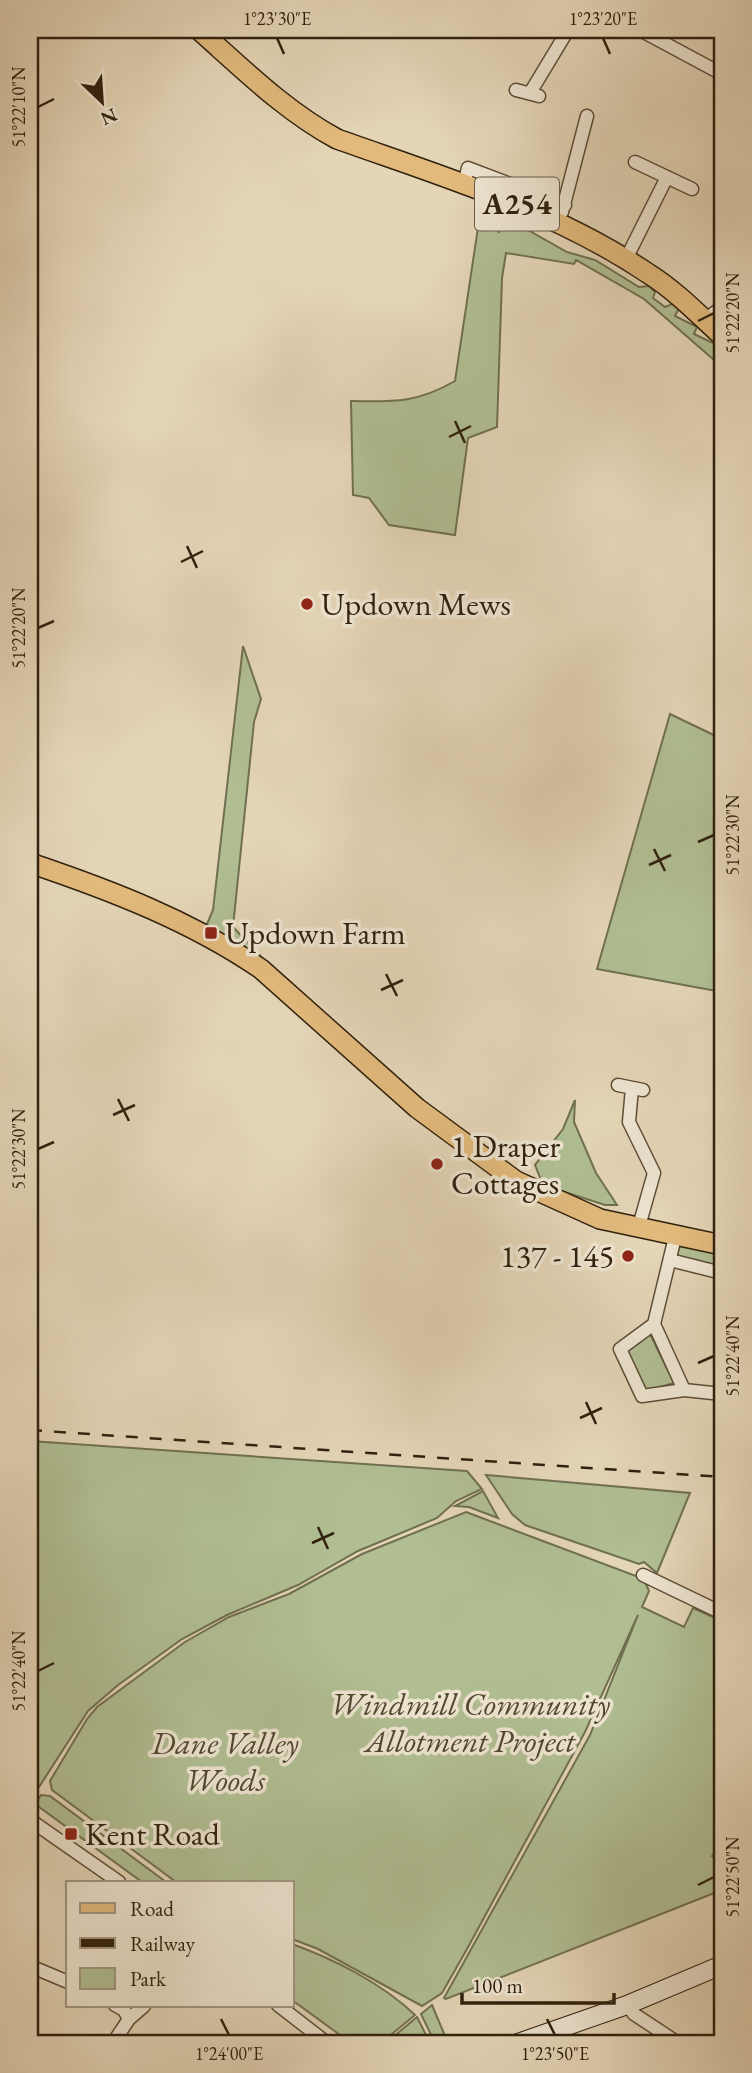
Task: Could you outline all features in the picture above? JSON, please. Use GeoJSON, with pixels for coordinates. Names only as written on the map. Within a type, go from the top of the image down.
{"type":"FeatureCollection","features":[{"type":"Feature","properties":{"kind":"main road","name":"A254"},"geometry":{"type":"LineString","coordinates":[[199,30],[290,111],[312,125],[337,139],[464,184],[561,214],[662,283],[722,336]]}},
{"type":"Feature","properties":{"kind":"main road"},"geometry":{"type":"LineString","coordinates":[[30,863],[135,902],[228,946],[261,969],[417,1108],[494,1168],[565,1205],[600,1219],[676,1233],[722,1245]]}},
{"type":"Feature","properties":{"kind":"main road"},"geometry":{"type":"LineString","coordinates":[[527,2042],[722,1965]]}},
{"type":"Feature","properties":{"kind":"street"},"geometry":{"type":"LineString","coordinates":[[516,90],[534,94],[568,30]]}},
{"type":"Feature","properties":{"kind":"street"},"geometry":{"type":"LineString","coordinates":[[640,30],[722,74]]}},
{"type":"Feature","properties":{"kind":"street"},"geometry":{"type":"LineString","coordinates":[[561,214],[587,116]]}},
{"type":"Feature","properties":{"kind":"street"},"geometry":{"type":"LineString","coordinates":[[635,162],[692,189]]}},
{"type":"Feature","properties":{"kind":"street"},"geometry":{"type":"LineString","coordinates":[[626,259],[667,177]]}},
{"type":"Feature","properties":{"kind":"street"},"geometry":{"type":"LineString","coordinates":[[705,320],[722,307]]}},
{"type":"Feature","properties":{"kind":"street"},"geometry":{"type":"LineString","coordinates":[[618,1085],[638,1089],[629,1122],[654,1173],[639,1226]]}},
{"type":"Feature","properties":{"kind":"street"},"geometry":{"type":"LineString","coordinates":[[676,1233],[654,1324],[684,1390]]}},
{"type":"Feature","properties":{"kind":"street"},"geometry":{"type":"LineString","coordinates":[[670,1261],[722,1273]]}},
{"type":"Feature","properties":{"kind":"street"},"geometry":{"type":"LineString","coordinates":[[654,1324],[620,1349],[638,1392],[648,1396],[684,1390],[722,1394]]}},
{"type":"Feature","properties":{"kind":"street"},"geometry":{"type":"LineString","coordinates":[[643,1576],[722,1613]]}},
{"type":"Feature","properties":{"kind":"street"},"geometry":{"type":"LineString","coordinates":[[30,1820],[118,1881]]}},
{"type":"Feature","properties":{"kind":"street"},"geometry":{"type":"LineString","coordinates":[[30,1966],[66,1981]]}},
{"type":"Feature","properties":{"kind":"street"},"geometry":{"type":"LineString","coordinates":[[626,2005],[634,2014],[678,2043]]}},
{"type":"Feature","properties":{"kind":"street"},"geometry":{"type":"LineString","coordinates":[[119,2007],[124,2010],[129,2019]]}},
{"type":"Feature","properties":{"kind":"street"},"geometry":{"type":"LineString","coordinates":[[113,2043],[129,2019],[143,2007]]}},
{"type":"Feature","properties":{"kind":"street"},"geometry":{"type":"LineString","coordinates":[[281,2007],[327,2043]]}},
{"type":"Feature","properties":{"kind":"green space"},"geometry":{"type":"Polygon","coordinates":[[[512,212],[521,226],[567,252],[595,260],[639,287],[649,286],[655,292],[653,298],[665,307],[672,304],[679,308],[675,316],[697,327],[694,334],[717,345],[722,367],[644,299],[576,260],[574,264],[506,253],[502,278],[497,427],[468,438],[455,535],[389,525],[369,498],[353,495],[351,401],[405,400],[429,394],[455,381],[479,221],[493,216],[499,233],[497,215],[512,212]]]}},
{"type":"Feature","properties":{"kind":"green space"},"geometry":{"type":"Polygon","coordinates":[[[243,646],[261,699],[254,722],[233,927],[265,961],[208,932],[207,924],[213,910],[243,646]]]}},
{"type":"Feature","properties":{"kind":"green space"},"geometry":{"type":"Polygon","coordinates":[[[670,714],[722,739],[722,894],[717,909],[722,911],[722,992],[597,969],[670,714]]]}},
{"type":"Feature","properties":{"kind":"green space"},"geometry":{"type":"Polygon","coordinates":[[[575,1100],[574,1122],[596,1173],[617,1205],[605,1205],[543,1185],[535,1165],[563,1129],[575,1100]]]}},
{"type":"Feature","properties":{"kind":"green space"},"geometry":{"type":"Polygon","coordinates":[[[680,1244],[722,1255],[722,1269],[677,1256],[680,1244]]]}},
{"type":"Feature","properties":{"kind":"green space"},"geometry":{"type":"Polygon","coordinates":[[[650,1334],[674,1383],[646,1391],[626,1358],[628,1348],[650,1334]]]}},
{"type":"Feature","properties":{"kind":"green space","name":"Dane Valley Woods"},"geometry":{"type":"Polygon","coordinates":[[[30,1441],[467,1471],[482,1489],[456,1501],[437,1518],[358,1551],[298,1585],[227,1615],[182,1639],[118,1685],[88,1711],[30,1801],[30,1441]]]}},
{"type":"Feature","properties":{"kind":"green space"},"geometry":{"type":"Polygon","coordinates":[[[486,1475],[690,1493],[657,1573],[644,1562],[639,1564],[525,1525],[512,1514],[486,1475]]]}},
{"type":"Feature","properties":{"kind":"green space"},"geometry":{"type":"Polygon","coordinates":[[[483,1491],[498,1518],[469,1507],[455,1506],[483,1491]]]}},
{"type":"Feature","properties":{"kind":"green space","name":"Windmill Community Allotment Project"},"geometry":{"type":"Polygon","coordinates":[[[466,1512],[644,1579],[649,1591],[642,1607],[684,1627],[693,1608],[722,1621],[722,1841],[712,1856],[722,1861],[722,1890],[444,1998],[590,1735],[638,1615],[585,1732],[467,1949],[442,1993],[422,2006],[318,1949],[294,1940],[294,1881],[175,1881],[52,1790],[50,1781],[97,1707],[185,1642],[229,1617],[289,1594],[362,1554],[466,1512]]]}},
{"type":"Feature","properties":{"kind":"green space"},"geometry":{"type":"Polygon","coordinates":[[[41,1795],[50,1796],[165,1881],[141,1881],[35,1804],[41,1795]]]}},
{"type":"Feature","properties":{"kind":"green space"},"geometry":{"type":"Polygon","coordinates":[[[294,1945],[357,1973],[415,2015],[381,2043],[351,2043],[294,2001],[294,1945]]]}},
{"type":"Feature","properties":{"kind":"green space"},"geometry":{"type":"Polygon","coordinates":[[[432,2005],[448,2043],[435,2043],[421,2014],[432,2005]]]}},
{"type":"Feature","properties":{"kind":"green space"},"geometry":{"type":"Polygon","coordinates":[[[417,2017],[430,2043],[386,2043],[417,2017]]]}},
{"type":"Feature","properties":{"kind":"railway"},"geometry":{"type":"LineString","coordinates":[[30,1430],[722,1477]]}},
{"type":"Feature","properties":{"kind":"place","name":"Updown Mews"},"geometry":{"type":"Point","coordinates":[307,604]}},
{"type":"Feature","properties":{"kind":"place","name":"Updown Farm"},"geometry":{"type":"Point","coordinates":[211,933]}},
{"type":"Feature","properties":{"kind":"place","name":"1 Draper Cottages"},"geometry":{"type":"Point","coordinates":[437,1164]}},
{"type":"Feature","properties":{"kind":"place","name":"137 - 145"},"geometry":{"type":"Point","coordinates":[628,1256]}},
{"type":"Feature","properties":{"kind":"place","name":"Kent Road"},"geometry":{"type":"Point","coordinates":[71,1834]}}]}
